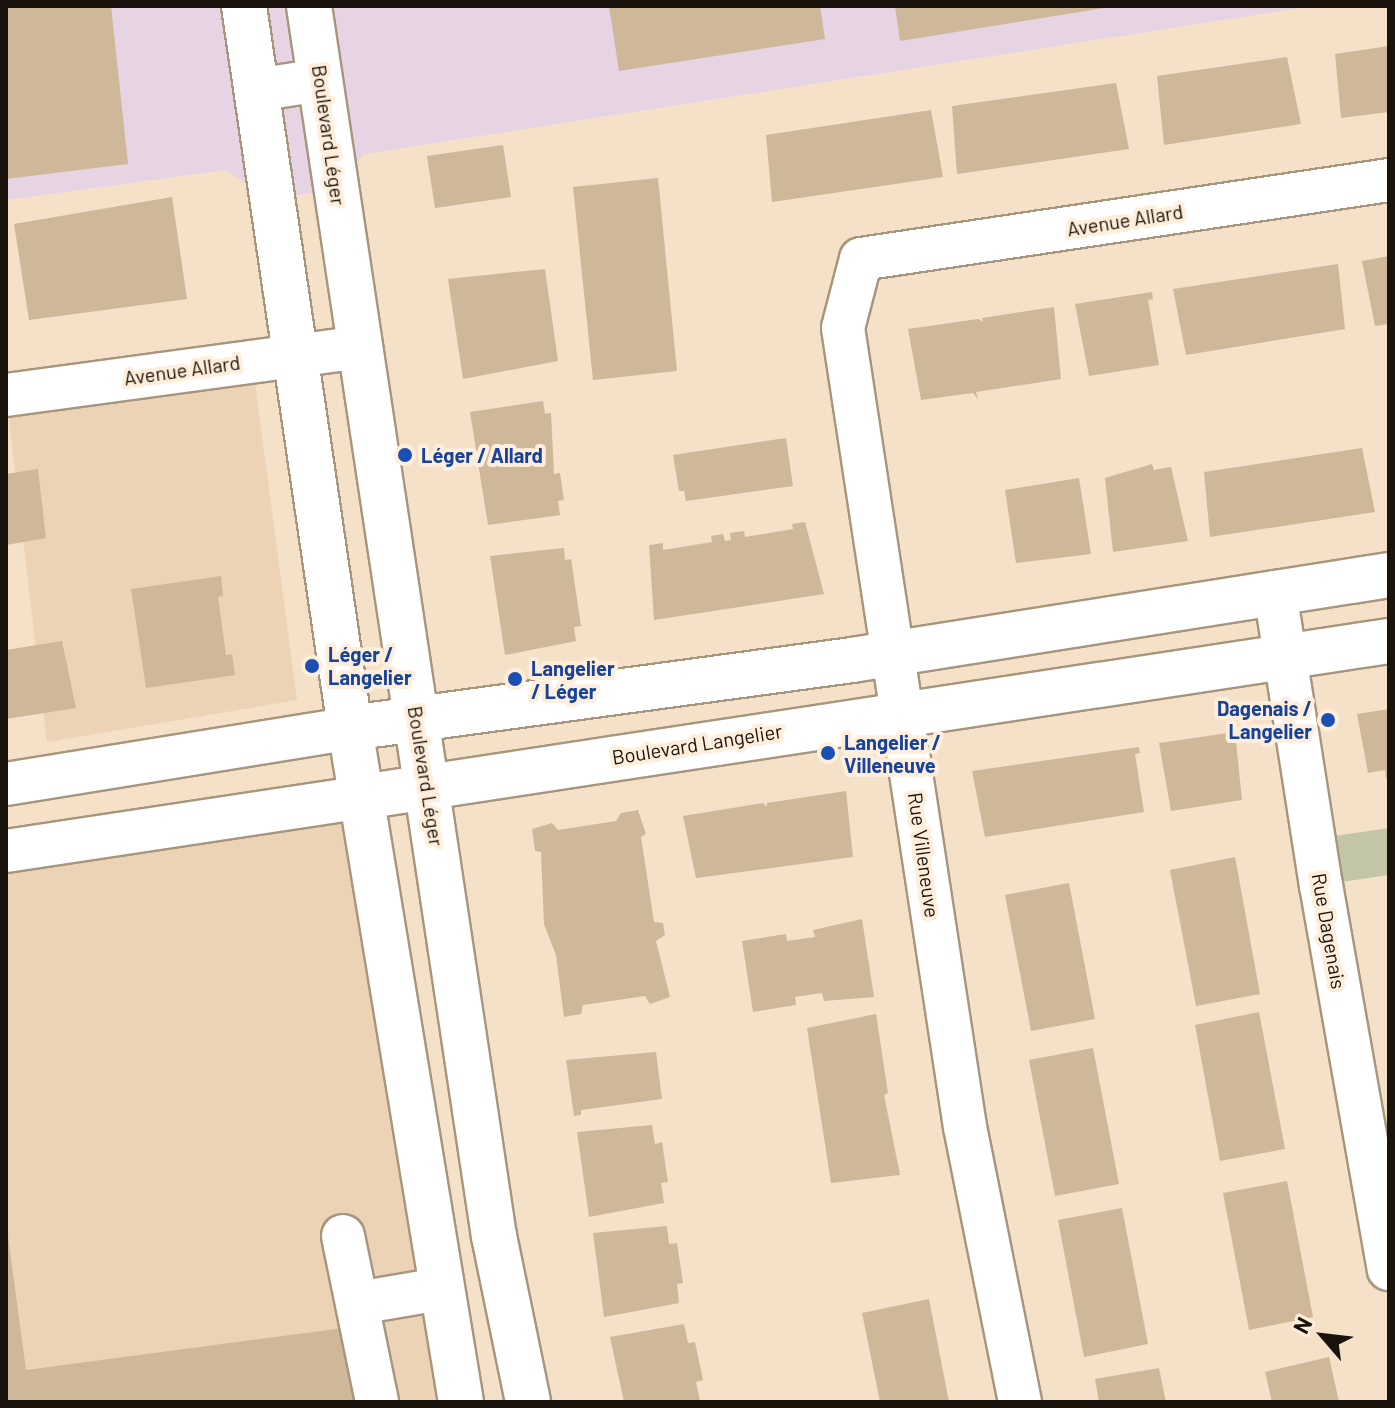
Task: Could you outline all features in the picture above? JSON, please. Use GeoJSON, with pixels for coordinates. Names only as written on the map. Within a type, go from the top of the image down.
{"type":"FeatureCollection","features":[{"type":"Feature","properties":{"kind":"main road"},"geometry":{"type":"LineString","coordinates":[[244,6],[298,355],[350,728],[432,1245],[461,1402]]}},
{"type":"Feature","properties":{"kind":"main road","name":"Boulevard Léger"},"geometry":{"type":"LineString","coordinates":[[309,6],[494,1236],[528,1402]]}},
{"type":"Feature","properties":{"kind":"main road"},"geometry":{"type":"LineString","coordinates":[[350,728],[893,654],[1389,575]]}},
{"type":"Feature","properties":{"kind":"main road","name":"Boulevard Langelier"},"geometry":{"type":"LineString","coordinates":[[362,797],[1389,641]]}},
{"type":"Feature","properties":{"kind":"main road"},"geometry":{"type":"LineString","coordinates":[[432,1245],[494,1236]]}},
{"type":"Feature","properties":{"kind":"street"},"geometry":{"type":"LineString","coordinates":[[256,90],[320,80]]}},
{"type":"Feature","properties":{"kind":"street","name":"Avenue Allard"},"geometry":{"type":"LineString","coordinates":[[861,259],[1389,180]]}},
{"type":"Feature","properties":{"kind":"street","name":"Rue Villeneuve"},"geometry":{"type":"LineString","coordinates":[[861,259],[843,328],[965,1127],[1020,1402]]}},
{"type":"Feature","properties":{"kind":"street","name":"Avenue Allard"},"geometry":{"type":"LineString","coordinates":[[6,395],[359,347]]}},
{"type":"Feature","properties":{"kind":"street","name":"Rue Dagenais"},"geometry":{"type":"LineString","coordinates":[[1275,592],[1383,1205],[1389,1269]]}},
{"type":"Feature","properties":{"kind":"street"},"geometry":{"type":"LineString","coordinates":[[6,784],[350,728]]}},
{"type":"Feature","properties":{"kind":"street","name":"Boulevard Langelier"},"geometry":{"type":"LineString","coordinates":[[6,851],[362,797]]}},
{"type":"Feature","properties":{"kind":"street"},"geometry":{"type":"LineString","coordinates":[[343,1236],[377,1402]]}},
{"type":"Feature","properties":{"kind":"street"},"geometry":{"type":"LineString","coordinates":[[358,1303],[440,1289]]}},
{"type":"Feature","properties":{"kind":"shaded area"},"geometry":{"type":"Polygon","coordinates":[[[6,6],[1312,6],[364,154],[337,188],[273,200],[225,170],[6,200],[6,6]]]}},
{"type":"Feature","properties":{"kind":"shaded area"},"geometry":{"type":"Polygon","coordinates":[[[252,361],[297,700],[47,742],[6,395],[252,361]]]}},
{"type":"Feature","properties":{"kind":"shaded area"},"geometry":{"type":"Polygon","coordinates":[[[362,797],[464,1402],[6,1402],[6,851],[362,797]]]}},
{"type":"Feature","properties":{"kind":"green space"},"geometry":{"type":"Polygon","coordinates":[[[1389,828],[1389,875],[1321,885],[1314,839],[1389,828]]]}},
{"type":"Feature","properties":{"kind":"building"},"geometry":{"type":"Polygon","coordinates":[[[6,6],[111,6],[128,164],[6,179],[6,6]]]}},
{"type":"Feature","properties":{"kind":"building"},"geometry":{"type":"Polygon","coordinates":[[[609,6],[820,6],[825,39],[619,71],[609,6]]]}},
{"type":"Feature","properties":{"kind":"building"},"geometry":{"type":"Polygon","coordinates":[[[895,6],[1104,6],[1104,8],[900,41],[895,6]]]}},
{"type":"Feature","properties":{"kind":"building"},"geometry":{"type":"Polygon","coordinates":[[[1389,46],[1389,112],[1341,118],[1335,54],[1389,46]]]}},
{"type":"Feature","properties":{"kind":"building"},"geometry":{"type":"Polygon","coordinates":[[[1287,57],[1301,124],[1164,145],[1157,76],[1287,57]]]}},
{"type":"Feature","properties":{"kind":"building"},"geometry":{"type":"Polygon","coordinates":[[[1116,83],[1129,149],[957,174],[952,106],[1116,83]]]}},
{"type":"Feature","properties":{"kind":"building"},"geometry":{"type":"Polygon","coordinates":[[[931,110],[943,177],[772,202],[766,135],[931,110]]]}},
{"type":"Feature","properties":{"kind":"building"},"geometry":{"type":"Polygon","coordinates":[[[503,145],[511,197],[435,208],[427,156],[503,145]]]}},
{"type":"Feature","properties":{"kind":"building"},"geometry":{"type":"Polygon","coordinates":[[[658,178],[677,371],[593,380],[573,187],[658,178]]]}},
{"type":"Feature","properties":{"kind":"building"},"geometry":{"type":"Polygon","coordinates":[[[172,197],[187,299],[29,320],[14,224],[172,197]]]}},
{"type":"Feature","properties":{"kind":"building"},"geometry":{"type":"Polygon","coordinates":[[[1389,256],[1389,324],[1375,326],[1362,261],[1389,256]]]}},
{"type":"Feature","properties":{"kind":"building"},"geometry":{"type":"Polygon","coordinates":[[[1338,264],[1345,329],[1186,355],[1173,289],[1338,264]]]}},
{"type":"Feature","properties":{"kind":"building"},"geometry":{"type":"Polygon","coordinates":[[[545,269],[558,361],[463,379],[448,279],[545,269]]]}},
{"type":"Feature","properties":{"kind":"building"},"geometry":{"type":"Polygon","coordinates":[[[1152,292],[1153,299],[1148,300],[1159,365],[1089,376],[1075,304],[1152,292]]]}},
{"type":"Feature","properties":{"kind":"building"},"geometry":{"type":"Polygon","coordinates":[[[1054,307],[1061,379],[976,392],[978,399],[973,393],[921,400],[908,329],[978,319],[983,322],[982,318],[1054,307]]]}},
{"type":"Feature","properties":{"kind":"building"},"geometry":{"type":"Polygon","coordinates":[[[543,401],[545,414],[551,413],[554,474],[560,473],[564,500],[558,501],[560,515],[488,525],[470,412],[543,401]]]}},
{"type":"Feature","properties":{"kind":"building"},"geometry":{"type":"Polygon","coordinates":[[[786,438],[793,486],[686,501],[684,491],[679,491],[673,455],[786,438]]]}},
{"type":"Feature","properties":{"kind":"building"},"geometry":{"type":"Polygon","coordinates":[[[1362,448],[1375,512],[1210,537],[1204,472],[1362,448]]]}},
{"type":"Feature","properties":{"kind":"building"},"geometry":{"type":"Polygon","coordinates":[[[1152,464],[1154,470],[1171,467],[1188,541],[1113,552],[1105,478],[1152,464]]]}},
{"type":"Feature","properties":{"kind":"building"},"geometry":{"type":"Polygon","coordinates":[[[38,469],[46,538],[6,545],[6,474],[38,469]]]}},
{"type":"Feature","properties":{"kind":"building"},"geometry":{"type":"Polygon","coordinates":[[[1079,478],[1091,554],[1016,563],[1005,490],[1079,478]]]}},
{"type":"Feature","properties":{"kind":"building"},"geometry":{"type":"Polygon","coordinates":[[[805,522],[824,594],[654,620],[649,545],[663,543],[663,550],[712,542],[711,536],[723,534],[725,541],[731,540],[730,533],[744,531],[745,537],[793,529],[792,524],[805,522]]]}},
{"type":"Feature","properties":{"kind":"building"},"geometry":{"type":"Polygon","coordinates":[[[564,548],[565,560],[571,559],[581,626],[574,627],[576,641],[505,655],[490,556],[564,548]]]}},
{"type":"Feature","properties":{"kind":"building"},"geometry":{"type":"Polygon","coordinates":[[[221,576],[223,596],[218,597],[226,655],[232,654],[235,675],[146,688],[131,589],[221,576]]]}},
{"type":"Feature","properties":{"kind":"building"},"geometry":{"type":"Polygon","coordinates":[[[62,641],[76,708],[6,719],[6,650],[62,641]]]}},
{"type":"Feature","properties":{"kind":"building"},"geometry":{"type":"Polygon","coordinates":[[[1389,709],[1389,778],[1386,779],[1385,770],[1368,773],[1357,714],[1389,709]]]}},
{"type":"Feature","properties":{"kind":"building"},"geometry":{"type":"Polygon","coordinates":[[[1235,732],[1242,800],[1171,811],[1159,743],[1235,732]]]}},
{"type":"Feature","properties":{"kind":"building"},"geometry":{"type":"Polygon","coordinates":[[[1139,747],[1140,753],[1135,754],[1144,812],[985,837],[972,771],[1139,747]]]}},
{"type":"Feature","properties":{"kind":"building"},"geometry":{"type":"Polygon","coordinates":[[[846,791],[853,857],[696,878],[683,816],[763,803],[767,807],[767,803],[846,791]]]}},
{"type":"Feature","properties":{"kind":"building"},"geometry":{"type":"Polygon","coordinates":[[[638,810],[646,834],[641,837],[654,922],[663,923],[665,935],[656,941],[670,997],[650,1004],[645,996],[583,1005],[581,1014],[564,1017],[556,955],[544,924],[541,852],[535,851],[532,829],[552,823],[558,830],[616,821],[621,813],[638,810]]]}},
{"type":"Feature","properties":{"kind":"building"},"geometry":{"type":"Polygon","coordinates":[[[1235,857],[1260,994],[1196,1006],[1170,870],[1235,857]]]}},
{"type":"Feature","properties":{"kind":"building"},"geometry":{"type":"Polygon","coordinates":[[[1069,883],[1095,1019],[1031,1031],[1005,895],[1069,883]]]}},
{"type":"Feature","properties":{"kind":"building"},"geometry":{"type":"Polygon","coordinates":[[[862,919],[874,997],[824,1001],[822,993],[795,997],[796,1005],[753,1012],[742,941],[786,934],[787,941],[815,937],[813,930],[862,919]]]}},
{"type":"Feature","properties":{"kind":"building"},"geometry":{"type":"Polygon","coordinates":[[[1259,1012],[1285,1149],[1220,1161],[1195,1025],[1259,1012]]]}},
{"type":"Feature","properties":{"kind":"building"},"geometry":{"type":"Polygon","coordinates":[[[876,1014],[888,1093],[884,1095],[900,1175],[831,1183],[807,1028],[876,1014]]]}},
{"type":"Feature","properties":{"kind":"building"},"geometry":{"type":"Polygon","coordinates":[[[1093,1048],[1119,1184],[1055,1196],[1029,1060],[1093,1048]]]}},
{"type":"Feature","properties":{"kind":"building"},"geometry":{"type":"Polygon","coordinates":[[[656,1052],[662,1099],[581,1110],[581,1115],[574,1116],[566,1060],[656,1052]]]}},
{"type":"Feature","properties":{"kind":"building"},"geometry":{"type":"Polygon","coordinates":[[[652,1125],[655,1144],[662,1142],[668,1182],[661,1183],[664,1203],[589,1217],[577,1132],[652,1125]]]}},
{"type":"Feature","properties":{"kind":"building"},"geometry":{"type":"Polygon","coordinates":[[[1287,1181],[1313,1317],[1249,1330],[1223,1193],[1287,1181]]]}},
{"type":"Feature","properties":{"kind":"building"},"geometry":{"type":"Polygon","coordinates":[[[1122,1208],[1148,1344],[1084,1357],[1058,1220],[1122,1208]]]}},
{"type":"Feature","properties":{"kind":"building"},"geometry":{"type":"Polygon","coordinates":[[[667,1226],[669,1244],[677,1243],[683,1283],[677,1284],[679,1303],[604,1317],[593,1233],[667,1226]]]}},
{"type":"Feature","properties":{"kind":"building"},"geometry":{"type":"Polygon","coordinates":[[[8,1236],[26,1370],[359,1326],[369,1402],[6,1402],[8,1236]]]}},
{"type":"Feature","properties":{"kind":"building"},"geometry":{"type":"Polygon","coordinates":[[[929,1299],[949,1402],[880,1402],[862,1313],[929,1299]]]}},
{"type":"Feature","properties":{"kind":"building"},"geometry":{"type":"Polygon","coordinates":[[[684,1324],[688,1343],[695,1342],[703,1380],[696,1382],[700,1401],[624,1402],[610,1337],[684,1324]]]}},
{"type":"Feature","properties":{"kind":"building"},"geometry":{"type":"Polygon","coordinates":[[[1329,1357],[1339,1402],[1272,1402],[1265,1372],[1329,1357]]]}},
{"type":"Feature","properties":{"kind":"building"},"geometry":{"type":"Polygon","coordinates":[[[1159,1368],[1166,1402],[1099,1402],[1095,1379],[1159,1368]]]}},
{"type":"Feature","properties":{"kind":"place","name":"Léger / Allard"},"geometry":{"type":"Point","coordinates":[405,455]}},
{"type":"Feature","properties":{"kind":"place","name":"Léger / Langelier"},"geometry":{"type":"Point","coordinates":[312,666]}},
{"type":"Feature","properties":{"kind":"place","name":"Langelier / Léger"},"geometry":{"type":"Point","coordinates":[515,679]}},
{"type":"Feature","properties":{"kind":"place","name":"Dagenais / Langelier"},"geometry":{"type":"Point","coordinates":[1328,720]}},
{"type":"Feature","properties":{"kind":"place","name":"Langelier / Villeneuve"},"geometry":{"type":"Point","coordinates":[828,753]}}]}
